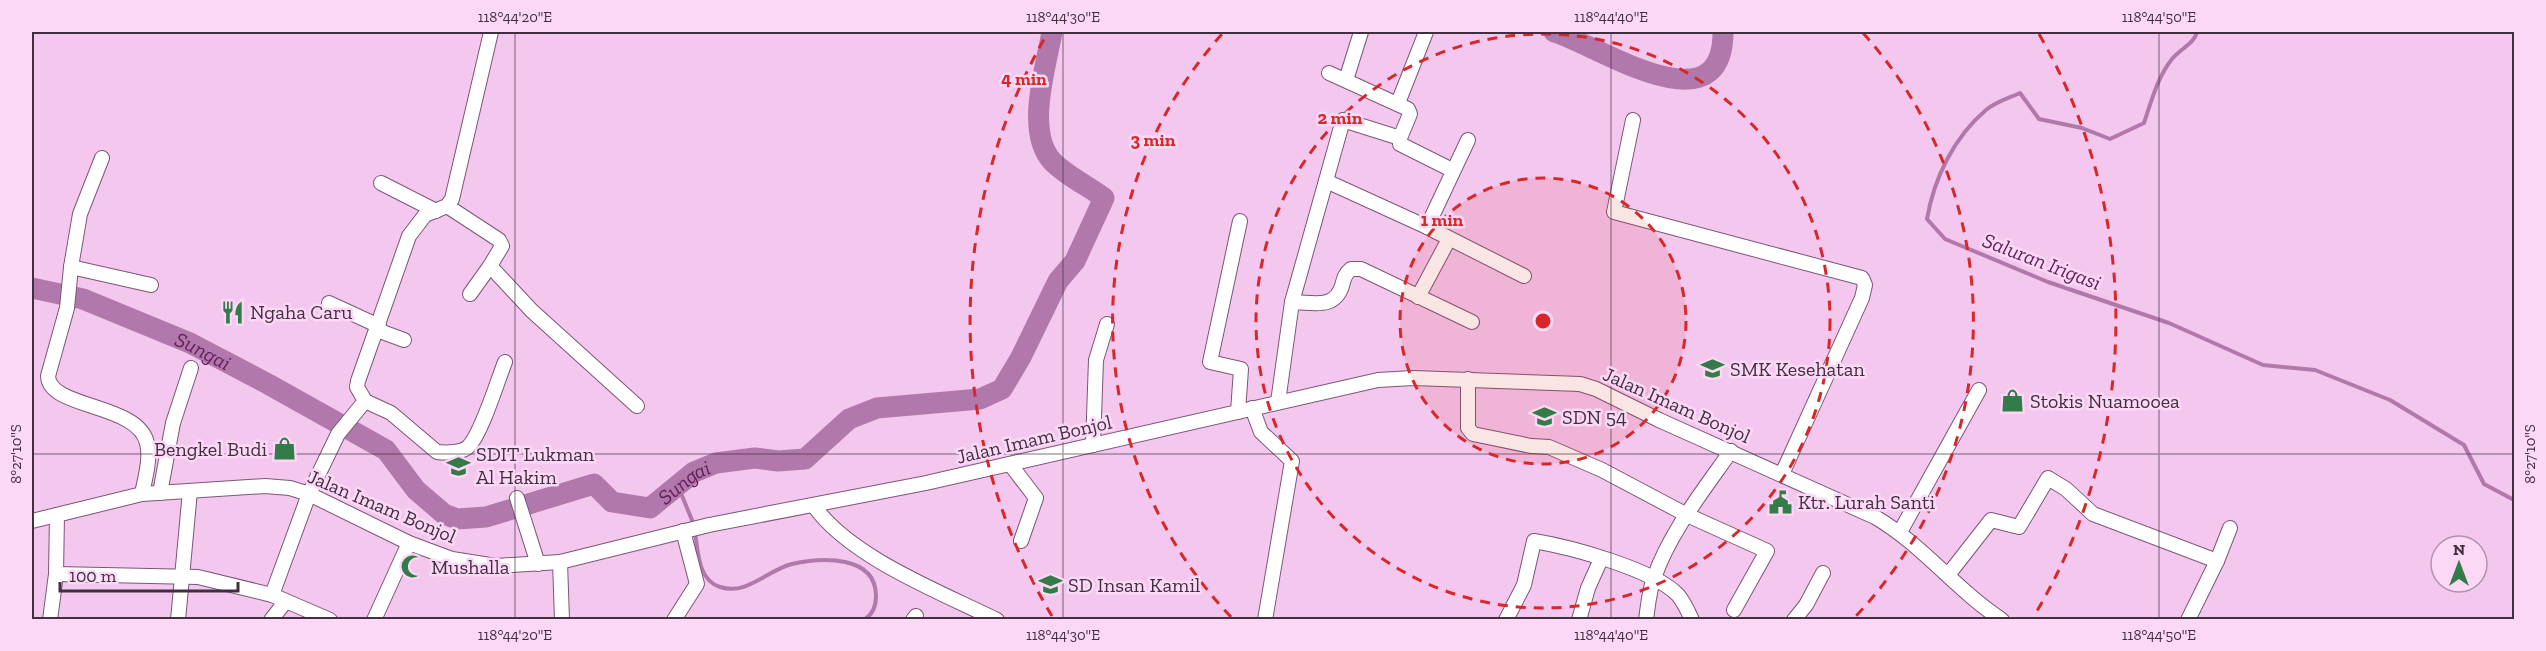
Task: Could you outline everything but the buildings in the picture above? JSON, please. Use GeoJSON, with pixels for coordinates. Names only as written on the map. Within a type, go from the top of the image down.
{"type":"FeatureCollection","features":[{"type":"Feature","properties":{"kind":"street"},"geometry":{"type":"LineString","coordinates":[[491,32],[452,199],[441,209],[418,222],[409,236],[357,387],[365,401],[391,413],[437,452],[462,450],[469,446],[479,428],[505,362]]}},
{"type":"Feature","properties":{"kind":"street"},"geometry":{"type":"LineString","coordinates":[[1346,80],[1361,32]]}},
{"type":"Feature","properties":{"kind":"street"},"geometry":{"type":"LineString","coordinates":[[1398,103],[1426,32]]}},
{"type":"Feature","properties":{"kind":"street"},"geometry":{"type":"LineString","coordinates":[[1329,72],[1398,103],[1410,114],[1400,138],[1400,144],[1452,170]]}},
{"type":"Feature","properties":{"kind":"street"},"geometry":{"type":"LineString","coordinates":[[1278,402],[1292,302],[1343,120],[1400,138]]}},
{"type":"Feature","properties":{"kind":"street"},"geometry":{"type":"LineString","coordinates":[[1633,120],[1614,212],[1862,278],[1864,282],[1865,289],[1852,323],[1782,474]]}},
{"type":"Feature","properties":{"kind":"street"},"geometry":{"type":"LineString","coordinates":[[1427,227],[1468,140]]}},
{"type":"Feature","properties":{"kind":"street"},"geometry":{"type":"LineString","coordinates":[[102,159],[80,214],[67,308],[48,381],[57,393],[111,412],[135,425],[144,434],[148,458],[142,494]]}},
{"type":"Feature","properties":{"kind":"street"},"geometry":{"type":"LineString","coordinates":[[1326,181],[1427,227],[1524,276]]}},
{"type":"Feature","properties":{"kind":"street"},"geometry":{"type":"LineString","coordinates":[[381,183],[441,209],[499,240],[502,246],[470,294]]}},
{"type":"Feature","properties":{"kind":"street"},"geometry":{"type":"LineString","coordinates":[[1238,412],[1241,369],[1210,362],[1240,222]]}},
{"type":"Feature","properties":{"kind":"street"},"geometry":{"type":"LineString","coordinates":[[1418,297],[1449,238]]}},
{"type":"Feature","properties":{"kind":"street"},"geometry":{"type":"LineString","coordinates":[[490,266],[532,311],[637,406]]}},
{"type":"Feature","properties":{"kind":"street"},"geometry":{"type":"LineString","coordinates":[[71,267],[151,285]]}},
{"type":"Feature","properties":{"kind":"street"},"geometry":{"type":"LineString","coordinates":[[1292,302],[1331,302],[1337,297],[1347,271],[1356,268],[1472,322]]}},
{"type":"Feature","properties":{"kind":"street"},"geometry":{"type":"LineString","coordinates":[[329,303],[404,340]]}},
{"type":"Feature","properties":{"kind":"street"},"geometry":{"type":"LineString","coordinates":[[1093,445],[1096,360],[1107,324]]}},
{"type":"Feature","properties":{"kind":"street"},"geometry":{"type":"LineString","coordinates":[[160,493],[173,423],[191,368]]}},
{"type":"Feature","properties":{"kind":"street"},"geometry":{"type":"LineString","coordinates":[[1468,379],[1468,428],[1473,434],[1531,446],[1549,447],[1602,470],[1687,515],[1767,551],[1734,610]]}},
{"type":"Feature","properties":{"kind":"street","name":"Jalan Imam Bonjol"},"geometry":{"type":"LineString","coordinates":[[32,521],[142,494],[265,486],[290,488],[309,494],[409,543],[452,559],[488,566],[538,564],[560,562],[692,529],[814,506],[1010,464],[1378,380],[1468,379],[1580,384],[1596,389],[1659,420],[1782,474],[1900,532],[1979,605],[2002,620]]}},
{"type":"Feature","properties":{"kind":"street"},"geometry":{"type":"LineString","coordinates":[[1900,532],[1979,390]]}},
{"type":"Feature","properties":{"kind":"street"},"geometry":{"type":"LineString","coordinates":[[272,595],[309,494],[338,434],[352,420],[365,401]]}},
{"type":"Feature","properties":{"kind":"street"},"geometry":{"type":"LineString","coordinates":[[1252,408],[1261,432],[1293,461],[1265,620]]}},
{"type":"Feature","properties":{"kind":"street"},"geometry":{"type":"LineString","coordinates":[[1647,620],[1654,578],[1687,515],[1731,451]]}},
{"type":"Feature","properties":{"kind":"street"},"geometry":{"type":"LineString","coordinates":[[1010,464],[1036,498],[1022,541]]}},
{"type":"Feature","properties":{"kind":"street"},"geometry":{"type":"LineString","coordinates":[[1948,575],[1991,520],[2019,527],[2048,478],[2066,489],[2093,514],[2217,561]]}},
{"type":"Feature","properties":{"kind":"street"},"geometry":{"type":"LineString","coordinates":[[178,620],[190,491]]}},
{"type":"Feature","properties":{"kind":"street"},"geometry":{"type":"LineString","coordinates":[[517,498],[538,564]]}},
{"type":"Feature","properties":{"kind":"street"},"geometry":{"type":"LineString","coordinates":[[814,506],[832,529],[877,559],[997,620]]}},
{"type":"Feature","properties":{"kind":"street"},"geometry":{"type":"LineString","coordinates":[[50,620],[56,574],[57,515]]}},
{"type":"Feature","properties":{"kind":"street"},"geometry":{"type":"LineString","coordinates":[[2188,620],[2217,561],[2230,528]]}},
{"type":"Feature","properties":{"kind":"street"},"geometry":{"type":"LineString","coordinates":[[674,620],[697,584],[692,529]]}},
{"type":"Feature","properties":{"kind":"street"},"geometry":{"type":"LineString","coordinates":[[1506,620],[1524,585],[1534,541],[1601,559],[1654,578],[1676,594],[1692,620]]}},
{"type":"Feature","properties":{"kind":"street"},"geometry":{"type":"LineString","coordinates":[[374,620],[409,543]]}},
{"type":"Feature","properties":{"kind":"street"},"geometry":{"type":"LineString","coordinates":[[1579,620],[1588,588],[1601,559]]}},
{"type":"Feature","properties":{"kind":"street"},"geometry":{"type":"LineString","coordinates":[[560,562],[562,620]]}},
{"type":"Feature","properties":{"kind":"street"},"geometry":{"type":"LineString","coordinates":[[1794,620],[1806,605],[1823,573]]}},
{"type":"Feature","properties":{"kind":"street"},"geometry":{"type":"LineString","coordinates":[[56,574],[181,576],[227,583],[272,595],[330,620]]}},
{"type":"Feature","properties":{"kind":"street"},"geometry":{"type":"LineString","coordinates":[[271,620],[286,601]]}},
{"type":"Feature","properties":{"kind":"waterway","name":"Sungai"},"geometry":{"type":"LineString","coordinates":[[32,288],[83,299],[190,343],[268,384],[386,450],[416,490],[444,514],[457,519],[486,517],[594,484],[612,502],[650,508],[694,472],[716,463],[755,458],[778,461],[805,459],[849,419],[877,408],[980,399],[1002,389],[1021,357],[1058,281],[1075,261],[1104,198],[1057,166],[1044,148],[1040,133],[1040,98],[1052,32]]}},
{"type":"Feature","properties":{"kind":"waterway"},"geometry":{"type":"LineString","coordinates":[[1554,32],[1626,64],[1654,74],[1681,79],[1702,76],[1717,61],[1723,32]]}},
{"type":"Feature","properties":{"kind":"waterway","name":"Saluran Irigasi"},"geometry":{"type":"LineString","coordinates":[[2197,32],[2193,40],[2172,59],[2163,73],[2144,123],[2110,139],[2082,128],[2039,119],[2020,93],[1990,107],[1964,133],[1947,159],[1935,188],[1927,219],[1945,239],[2048,282],[2169,323],[2263,365],[2315,370],[2390,400],[2464,445],[2484,484],[2514,500]]}},
{"type":"Feature","properties":{"kind":"waterway"},"geometry":{"type":"LineString","coordinates":[[678,486],[694,525]]}},
{"type":"Feature","properties":{"kind":"waterway"},"geometry":{"type":"LineString","coordinates":[[695,532],[703,572],[707,578],[720,587],[739,588],[783,567],[804,562],[832,560],[857,566],[867,573],[874,583],[876,596],[873,610],[864,620]]}},
{"type":"Feature","properties":{"kind":"place","name":"Ngaha Caru"},"geometry":{"type":"Point","coordinates":[232,312]}},
{"type":"Feature","properties":{"kind":"place","name":"SMK Kesehatan"},"geometry":{"type":"Point","coordinates":[1712,369]}},
{"type":"Feature","properties":{"kind":"place","name":"Stokis Nuamooea"},"geometry":{"type":"Point","coordinates":[2012,401]}},
{"type":"Feature","properties":{"kind":"place","name":"SDN 54"},"geometry":{"type":"Point","coordinates":[1544,417]}},
{"type":"Feature","properties":{"kind":"place","name":"Bengkel Budi"},"geometry":{"type":"Point","coordinates":[285,449]}},
{"type":"Feature","properties":{"kind":"place","name":"SDIT Lukman Al Hakim"},"geometry":{"type":"Point","coordinates":[458,466]}},
{"type":"Feature","properties":{"kind":"place","name":"Ktr. Lurah Santi"},"geometry":{"type":"Point","coordinates":[1780,502]}},
{"type":"Feature","properties":{"kind":"place","name":"Mushalla"},"geometry":{"type":"Point","coordinates":[413,567]}},
{"type":"Feature","properties":{"kind":"place","name":"SD Insan Kamil"},"geometry":{"type":"Point","coordinates":[1050,585]}}]}
